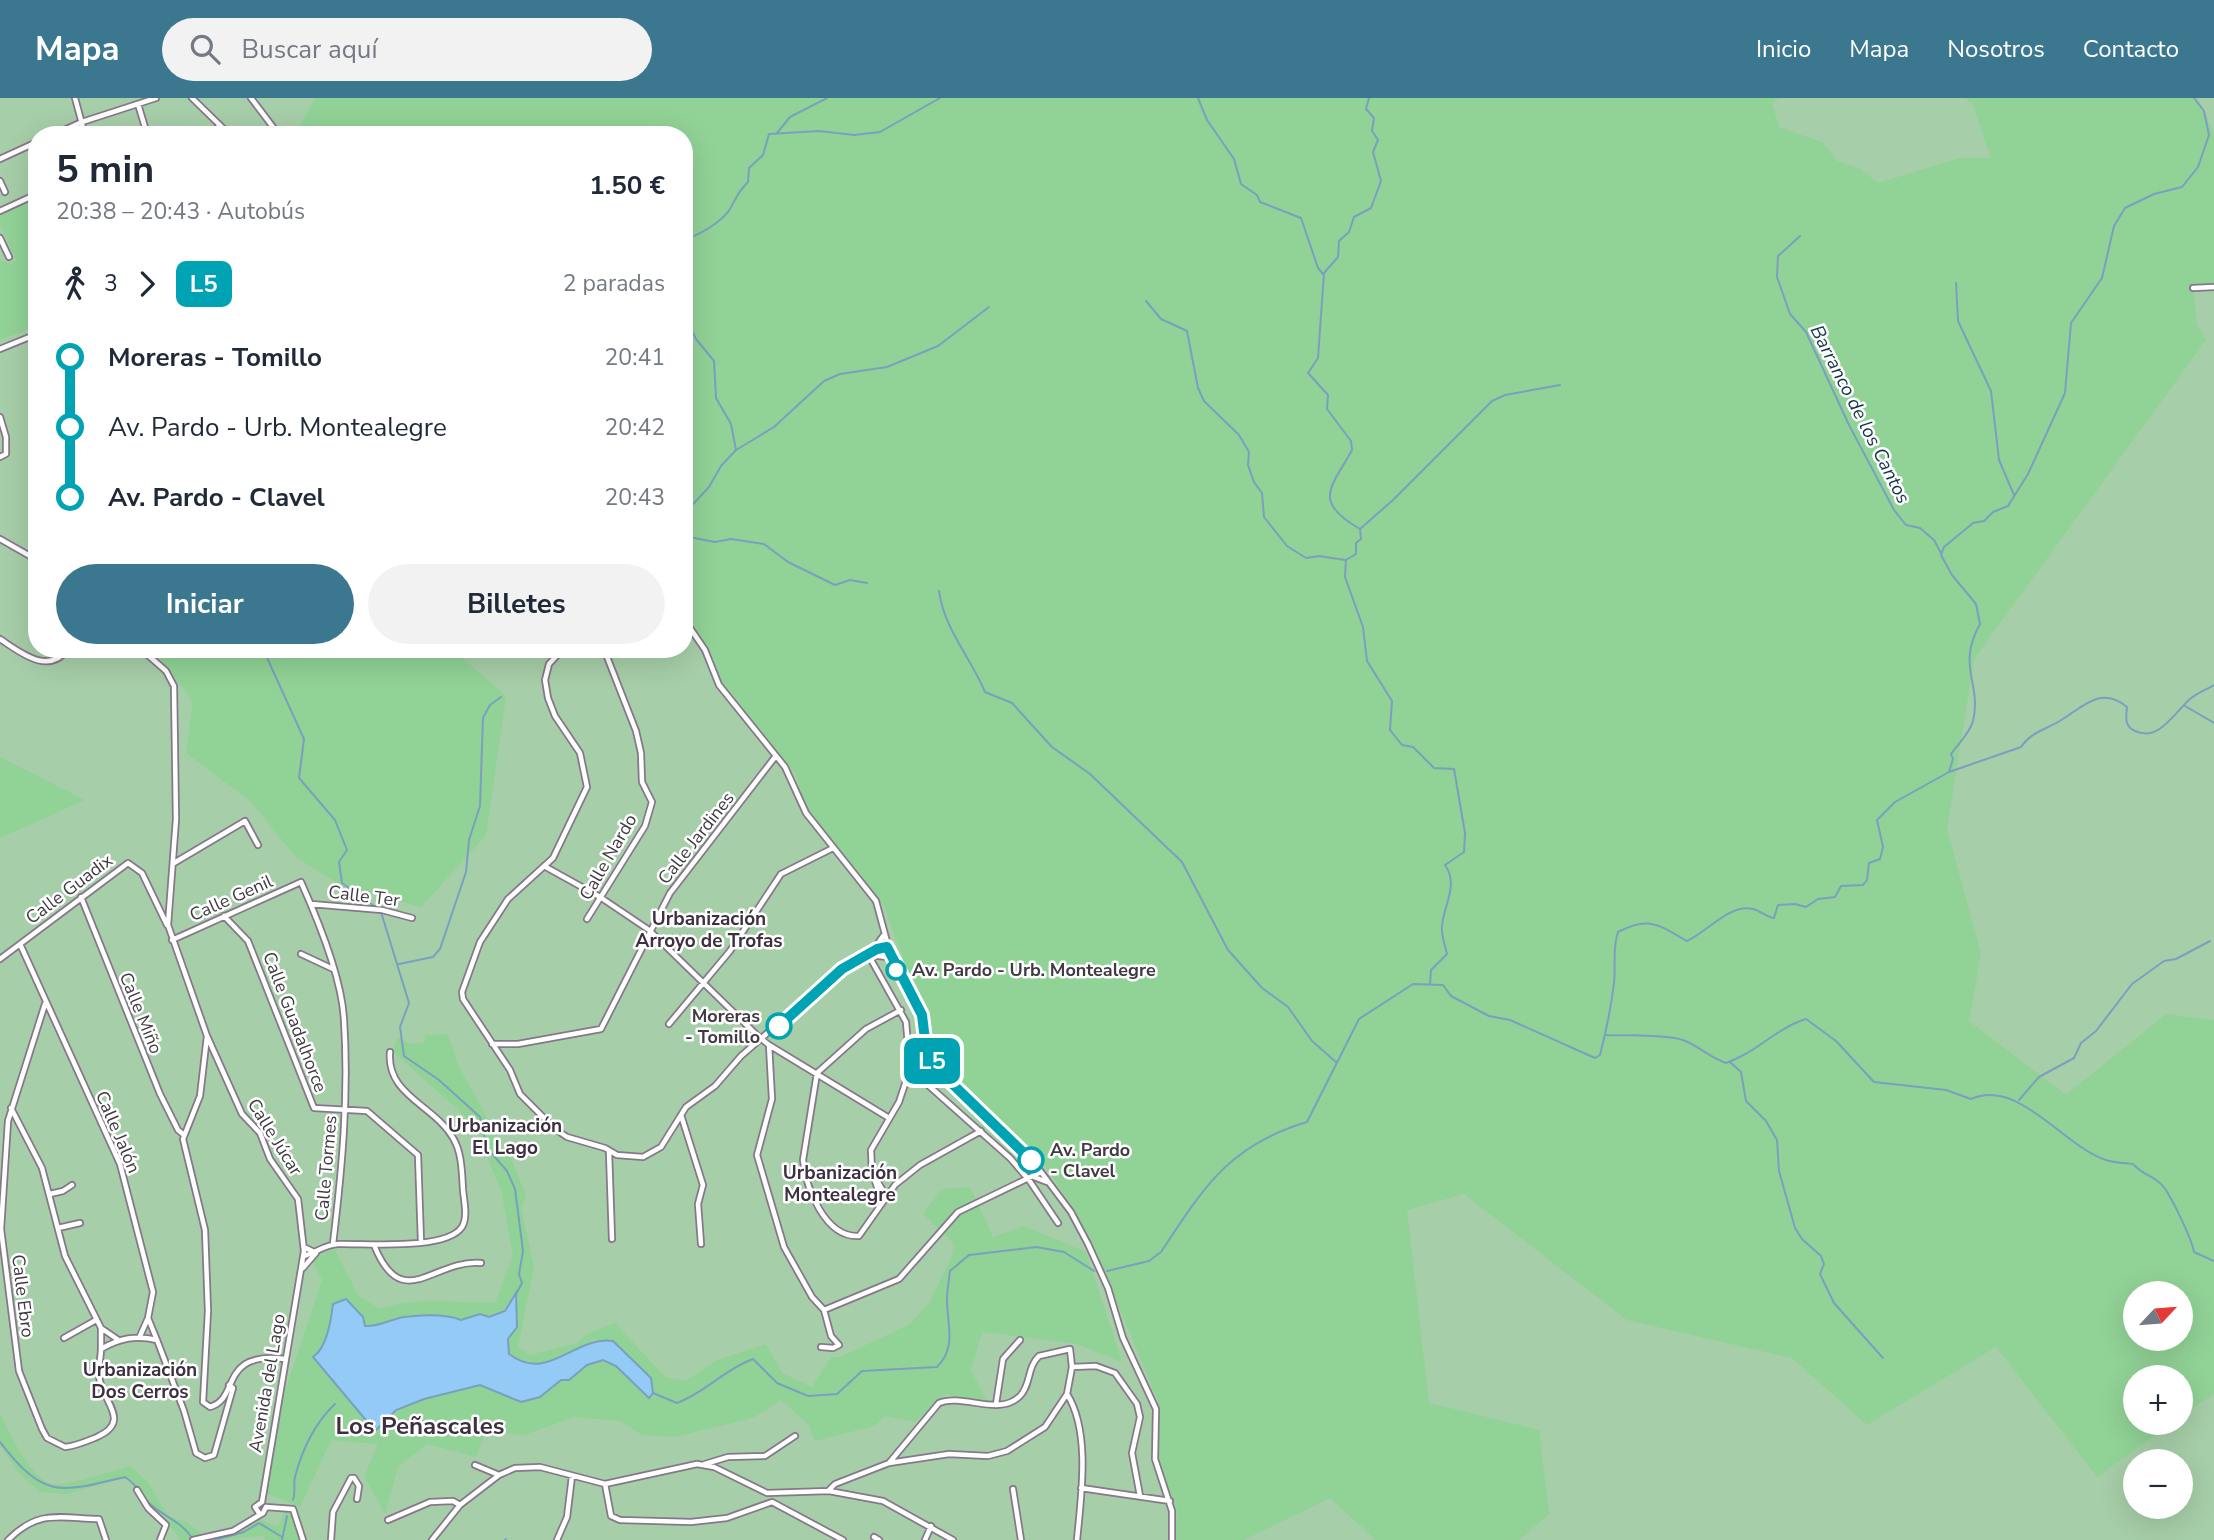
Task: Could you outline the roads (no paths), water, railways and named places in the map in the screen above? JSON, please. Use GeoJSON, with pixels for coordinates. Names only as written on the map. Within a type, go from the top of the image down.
{"type":"FeatureCollection","features":[{"type":"Feature","properties":{"kind":"street"},"geometry":{"type":"LineString","coordinates":[[75,98],[83,126]]}},
{"type":"Feature","properties":{"kind":"street"},"geometry":{"type":"LineString","coordinates":[[73,126],[156,98]]}},
{"type":"Feature","properties":{"kind":"street"},"geometry":{"type":"LineString","coordinates":[[191,98],[220,125]]}},
{"type":"Feature","properties":{"kind":"street"},"geometry":{"type":"LineString","coordinates":[[251,98],[272,126]]}},
{"type":"Feature","properties":{"kind":"street"},"geometry":{"type":"LineString","coordinates":[[138,104],[145,126]]}},
{"type":"Feature","properties":{"kind":"street"},"geometry":{"type":"LineString","coordinates":[[0,159],[28,146]]}},
{"type":"Feature","properties":{"kind":"street"},"geometry":{"type":"LineString","coordinates":[[0,181],[5,192]]}},
{"type":"Feature","properties":{"kind":"street"},"geometry":{"type":"LineString","coordinates":[[0,211],[28,198]]}},
{"type":"Feature","properties":{"kind":"street"},"geometry":{"type":"LineString","coordinates":[[0,238],[9,257]]}},
{"type":"Feature","properties":{"kind":"street"},"geometry":{"type":"LineString","coordinates":[[2193,288],[2214,287]]}},
{"type":"Feature","properties":{"kind":"street"},"geometry":{"type":"LineString","coordinates":[[0,349],[28,337]]}},
{"type":"Feature","properties":{"kind":"street"},"geometry":{"type":"LineString","coordinates":[[0,417],[7,445],[6,454],[0,457]]}},
{"type":"Feature","properties":{"kind":"street"},"geometry":{"type":"LineString","coordinates":[[0,539],[28,555]]}},
{"type":"Feature","properties":{"kind":"street"},"geometry":{"type":"LineString","coordinates":[[693,632],[705,650],[719,685],[791,778],[806,813],[878,908],[883,937],[881,950],[893,964]]}},
{"type":"Feature","properties":{"kind":"street"},"geometry":{"type":"LineString","coordinates":[[0,639],[28,657]]}},
{"type":"Feature","properties":{"kind":"street"},"geometry":{"type":"LineString","coordinates":[[29,658],[41,662],[59,658]]}},
{"type":"Feature","properties":{"kind":"street"},"geometry":{"type":"LineString","coordinates":[[151,658],[166,671],[176,695],[173,864],[168,925]]}},
{"type":"Feature","properties":{"kind":"street"},"geometry":{"type":"LineString","coordinates":[[555,658],[549,664],[545,680],[548,698],[555,716],[580,753],[587,787],[553,858],[518,889],[501,909],[480,942],[462,992],[510,1070],[520,1094],[534,1110],[567,1137],[606,1148],[609,1152],[643,1157],[656,1152],[690,1103],[715,1086],[727,1070],[763,1041],[828,980],[881,950]]}},
{"type":"Feature","properties":{"kind":"street","name":"Calle Nardo"},"geometry":{"type":"LineString","coordinates":[[587,919],[645,826],[652,802],[642,782],[641,753],[636,731],[608,658]]}},
{"type":"Feature","properties":{"kind":"street","name":"Calle Jardines"},"geometry":{"type":"LineString","coordinates":[[492,1044],[519,1044],[601,1029],[670,893],[775,757]]}},
{"type":"Feature","properties":{"kind":"street"},"geometry":{"type":"LineString","coordinates":[[173,864],[245,821],[258,845]]}},
{"type":"Feature","properties":{"kind":"street"},"geometry":{"type":"LineString","coordinates":[[669,1024],[730,951],[781,874],[833,848]]}},
{"type":"Feature","properties":{"kind":"street","name":"Calle Guadix"},"geometry":{"type":"LineString","coordinates":[[0,960],[123,865],[132,864],[142,873],[168,925]]}},
{"type":"Feature","properties":{"kind":"street"},"geometry":{"type":"LineString","coordinates":[[544,866],[600,897],[649,930],[702,985],[763,1041],[890,1118]]}},
{"type":"Feature","properties":{"kind":"street","name":"Calle Tormes"},"geometry":{"type":"LineString","coordinates":[[301,882],[334,969],[344,1019],[345,1143],[333,1244]]}},
{"type":"Feature","properties":{"kind":"street","name":"Calle Genil"},"geometry":{"type":"LineString","coordinates":[[173,940],[301,882]]}},
{"type":"Feature","properties":{"kind":"street","name":"Calle Miño"},"geometry":{"type":"LineString","coordinates":[[81,897],[160,1094],[184,1135],[205,1230],[208,1311],[203,1402],[214,1406],[230,1389]]}},
{"type":"Feature","properties":{"kind":"street","name":"Calle Ter"},"geometry":{"type":"LineString","coordinates":[[311,904],[379,910],[412,918]]}},
{"type":"Feature","properties":{"kind":"street"},"geometry":{"type":"LineString","coordinates":[[878,908],[881,950],[893,964],[922,1015],[926,1048],[938,1070],[1032,1161],[1053,1187],[1088,1244],[1108,1288],[1123,1338],[1152,1396],[1157,1422],[1155,1459],[1170,1501],[1172,1540]]}},
{"type":"Feature","properties":{"kind":"street","name":"Calle Guadalhorce"},"geometry":{"type":"LineString","coordinates":[[224,916],[248,941],[312,1105],[317,1109],[346,1108],[367,1111],[418,1156],[421,1242]]}},
{"type":"Feature","properties":{"kind":"street","name":"Calle Júcar"},"geometry":{"type":"LineString","coordinates":[[168,925],[207,1036],[242,1114],[260,1133],[270,1159],[298,1199],[304,1256]]}},
{"type":"Feature","properties":{"kind":"street","name":"Calle Jalón"},"geometry":{"type":"LineString","coordinates":[[20,944],[120,1164],[153,1292],[148,1318],[157,1340]]}},
{"type":"Feature","properties":{"kind":"street"},"geometry":{"type":"LineString","coordinates":[[301,954],[334,969]]}},
{"type":"Feature","properties":{"kind":"street"},"geometry":{"type":"LineString","coordinates":[[869,956],[906,1022],[910,1069],[899,1102],[871,1150],[872,1172],[882,1202]]}},
{"type":"Feature","properties":{"kind":"street","name":"Calle Ebro"},"geometry":{"type":"LineString","coordinates":[[45,1004],[11,1108],[4,1145],[1,1229],[19,1371],[42,1429],[55,1443],[70,1446],[107,1432],[113,1426],[113,1412],[99,1376],[101,1328]]}},
{"type":"Feature","properties":{"kind":"street"},"geometry":{"type":"LineString","coordinates":[[901,1010],[866,1028],[817,1073],[803,1160],[804,1171],[822,1212],[832,1227],[857,1236],[864,1231],[887,1196],[920,1165],[981,1131]]}},
{"type":"Feature","properties":{"kind":"street"},"geometry":{"type":"LineString","coordinates":[[184,1135],[200,1096],[207,1036]]}},
{"type":"Feature","properties":{"kind":"street"},"geometry":{"type":"LineString","coordinates":[[763,1041],[772,1099],[757,1154],[784,1247],[812,1297],[824,1310],[831,1336],[839,1345],[821,1347]]}},
{"type":"Feature","properties":{"kind":"street"},"geometry":{"type":"LineString","coordinates":[[304,1256],[333,1244],[399,1246],[421,1242],[452,1235],[464,1223],[460,1163],[450,1133],[394,1079],[388,1065],[390,1052]]}},
{"type":"Feature","properties":{"kind":"street"},"geometry":{"type":"LineString","coordinates":[[910,1069],[1031,1179],[1058,1223]]}},
{"type":"Feature","properties":{"kind":"street"},"geometry":{"type":"LineString","coordinates":[[11,1108],[42,1168],[65,1256],[101,1328],[117,1339]]}},
{"type":"Feature","properties":{"kind":"street"},"geometry":{"type":"LineString","coordinates":[[680,1114],[703,1185],[698,1204],[701,1244]]}},
{"type":"Feature","properties":{"kind":"street"},"geometry":{"type":"LineString","coordinates":[[609,1152],[612,1239]]}},
{"type":"Feature","properties":{"kind":"street"},"geometry":{"type":"LineString","coordinates":[[1031,1179],[1032,1161]]}},
{"type":"Feature","properties":{"kind":"street"},"geometry":{"type":"LineString","coordinates":[[872,1172],[887,1196]]}},
{"type":"Feature","properties":{"kind":"street"},"geometry":{"type":"LineString","coordinates":[[824,1310],[899,1279],[958,1212],[1041,1172]]}},
{"type":"Feature","properties":{"kind":"street"},"geometry":{"type":"LineString","coordinates":[[1031,1179],[1053,1187]]}},
{"type":"Feature","properties":{"kind":"street"},"geometry":{"type":"LineString","coordinates":[[50,1194],[64,1191],[72,1185]]}},
{"type":"Feature","properties":{"kind":"street"},"geometry":{"type":"LineString","coordinates":[[58,1228],[80,1223]]}},
{"type":"Feature","properties":{"kind":"street"},"geometry":{"type":"LineString","coordinates":[[374,1244],[385,1269],[397,1279],[415,1279],[481,1263]]}},
{"type":"Feature","properties":{"kind":"street"},"geometry":{"type":"LineString","coordinates":[[303,1246],[316,1253]]}},
{"type":"Feature","properties":{"kind":"street"},"geometry":{"type":"LineString","coordinates":[[301,1270],[316,1253]]}},
{"type":"Feature","properties":{"kind":"street","name":"Avenida del Lago"},"geometry":{"type":"LineString","coordinates":[[259,1513],[255,1507],[262,1502],[304,1256]]}},
{"type":"Feature","properties":{"kind":"street"},"geometry":{"type":"LineString","coordinates":[[139,1336],[148,1318]]}},
{"type":"Feature","properties":{"kind":"street"},"geometry":{"type":"LineString","coordinates":[[64,1338],[96,1320]]}},
{"type":"Feature","properties":{"kind":"street"},"geometry":{"type":"LineString","coordinates":[[101,1349],[117,1339],[139,1336],[157,1340],[184,1411],[194,1448],[200,1457],[210,1458],[217,1451],[236,1373],[257,1358],[285,1359]]}},
{"type":"Feature","properties":{"kind":"street"},"geometry":{"type":"LineString","coordinates":[[996,1404],[1003,1359],[1020,1340]]}},
{"type":"Feature","properties":{"kind":"street"},"geometry":{"type":"LineString","coordinates":[[828,1491],[835,1484],[889,1462],[949,1454],[988,1455],[1007,1451],[1045,1427],[1067,1394],[1072,1367],[1070,1349],[1039,1356],[1020,1397],[996,1404],[955,1399],[939,1403],[889,1462]]}},
{"type":"Feature","properties":{"kind":"street"},"geometry":{"type":"LineString","coordinates":[[1072,1367],[1097,1366],[1115,1373],[1137,1404],[1140,1417],[1132,1453],[1140,1496]]}},
{"type":"Feature","properties":{"kind":"street"},"geometry":{"type":"LineString","coordinates":[[1067,1394],[1075,1406],[1082,1460],[1077,1540]]}},
{"type":"Feature","properties":{"kind":"street"},"geometry":{"type":"LineString","coordinates":[[704,1465],[715,1460],[760,1458],[795,1436]]}},
{"type":"Feature","properties":{"kind":"street"},"geometry":{"type":"LineString","coordinates":[[714,1467],[715,1460]]}},
{"type":"Feature","properties":{"kind":"street"},"geometry":{"type":"LineString","coordinates":[[475,1465],[499,1475]]}},
{"type":"Feature","properties":{"kind":"street"},"geometry":{"type":"LineString","coordinates":[[432,1540],[460,1506],[499,1475],[528,1466],[605,1484],[667,1469],[704,1465],[714,1467],[763,1492],[772,1500],[843,1540]]}},
{"type":"Feature","properties":{"kind":"street"},"geometry":{"type":"LineString","coordinates":[[557,1540],[567,1517],[572,1476]]}},
{"type":"Feature","properties":{"kind":"street"},"geometry":{"type":"LineString","coordinates":[[331,1540],[334,1511],[351,1478],[354,1478],[359,1486],[357,1499]]}},
{"type":"Feature","properties":{"kind":"street"},"geometry":{"type":"LineString","coordinates":[[605,1484],[611,1516],[620,1520],[691,1521],[727,1518],[783,1493],[828,1491],[883,1501],[953,1540]]}},
{"type":"Feature","properties":{"kind":"street"},"geometry":{"type":"LineString","coordinates":[[1081,1488],[1170,1501]]}},
{"type":"Feature","properties":{"kind":"street"},"geometry":{"type":"LineString","coordinates":[[1013,1489],[1021,1540]]}},
{"type":"Feature","properties":{"kind":"street"},"geometry":{"type":"LineString","coordinates":[[137,1490],[148,1508],[166,1525],[160,1540]]}},
{"type":"Feature","properties":{"kind":"street"},"geometry":{"type":"LineString","coordinates":[[388,1520],[430,1502],[453,1500],[460,1506]]}},
{"type":"Feature","properties":{"kind":"street"},"geometry":{"type":"LineString","coordinates":[[262,1502],[267,1507],[285,1506],[293,1510],[303,1540]]}},
{"type":"Feature","properties":{"kind":"street"},"geometry":{"type":"LineString","coordinates":[[195,1539],[233,1531],[263,1513],[267,1507]]}},
{"type":"Feature","properties":{"kind":"street"},"geometry":{"type":"LineString","coordinates":[[8,1540],[22,1526],[41,1518],[99,1519],[106,1540]]}},
{"type":"Feature","properties":{"kind":"street"},"geometry":{"type":"LineString","coordinates":[[925,1540],[931,1526]]}},
{"type":"Feature","properties":{"kind":"water"},"geometry":{"type":"Polygon","coordinates":[[[516,1293],[517,1327],[508,1339],[509,1354],[523,1362],[536,1364],[599,1341],[613,1341],[651,1378],[653,1393],[649,1398],[616,1366],[603,1360],[587,1365],[569,1380],[561,1380],[540,1397],[521,1402],[480,1385],[424,1399],[396,1410],[375,1431],[313,1357],[325,1340],[333,1304],[346,1299],[363,1317],[365,1326],[370,1326],[411,1316],[441,1316],[461,1320],[480,1314],[489,1317],[505,1311],[516,1293]]]}},
{"type":"Feature","properties":{"kind":"waterway"},"geometry":{"type":"LineString","coordinates":[[777,133],[790,117],[827,98]]}},
{"type":"Feature","properties":{"kind":"waterway"},"geometry":{"type":"LineString","coordinates":[[693,236],[710,228],[730,209],[748,182],[749,168],[763,155],[769,134],[819,131],[854,135],[880,132],[940,98]]}},
{"type":"Feature","properties":{"kind":"waterway"},"geometry":{"type":"LineString","coordinates":[[1198,98],[1207,120],[1234,159],[1241,184],[1257,195],[1260,202],[1301,218],[1318,268],[1323,274]]}},
{"type":"Feature","properties":{"kind":"waterway"},"geometry":{"type":"LineString","coordinates":[[1369,98],[1366,109],[1374,118],[1372,131],[1378,140],[1373,152],[1381,181],[1371,208],[1354,217],[1349,232],[1339,241],[1338,257],[1324,273],[1318,358],[1308,373],[1328,395],[1327,409],[1351,441],[1352,450],[1333,484],[1331,501],[1335,510],[1360,529],[1361,539],[1356,543],[1356,554],[1346,560],[1345,577],[1363,627],[1367,661],[1392,701],[1390,730],[1402,745],[1413,747],[1434,768],[1454,769],[1465,833],[1464,852],[1445,865],[1451,880],[1442,926],[1447,954],[1431,970],[1430,984]]}},
{"type":"Feature","properties":{"kind":"waterway"},"geometry":{"type":"LineString","coordinates":[[1949,772],[1953,759],[1951,754],[1967,734],[1973,721],[1975,696],[1970,652],[1980,624],[1976,604],[1952,575],[1941,555],[1944,547],[1973,523],[1984,521],[1993,512],[2008,506],[2028,474],[2065,393],[2071,323],[2102,278],[2114,226],[2125,208],[2154,194],[2182,187],[2198,167],[2209,135],[2204,111],[2194,98]]}},
{"type":"Feature","properties":{"kind":"waterway","name":"Barranco de los Cantos"},"geometry":{"type":"LineString","coordinates":[[1800,236],[1778,256],[1777,277],[1790,314],[1806,332],[1849,425],[1894,510],[1906,525],[1920,528],[1934,540],[1941,553]]}},
{"type":"Feature","properties":{"kind":"waterway"},"geometry":{"type":"LineString","coordinates":[[1956,283],[1958,321],[1991,391],[1999,460],[2014,495]]}},
{"type":"Feature","properties":{"kind":"waterway"},"geometry":{"type":"LineString","coordinates":[[1146,301],[1161,319],[1187,331],[1198,388],[1204,401],[1239,435],[1249,452],[1248,465],[1254,482],[1262,493],[1264,517],[1287,546],[1306,558],[1319,556],[1345,560]]}},
{"type":"Feature","properties":{"kind":"waterway"},"geometry":{"type":"LineString","coordinates":[[693,504],[736,450],[774,427],[824,381],[840,374],[887,367],[938,346],[989,307]]}},
{"type":"Feature","properties":{"kind":"waterway"},"geometry":{"type":"LineString","coordinates":[[693,333],[714,361],[716,398],[731,424],[736,450]]}},
{"type":"Feature","properties":{"kind":"waterway"},"geometry":{"type":"LineString","coordinates":[[1360,529],[1393,500],[1492,401],[1505,395],[1560,385]]}},
{"type":"Feature","properties":{"kind":"waterway"},"geometry":{"type":"LineString","coordinates":[[693,538],[715,542],[731,539],[764,544],[788,562],[835,585],[850,580],[867,583]]}},
{"type":"Feature","properties":{"kind":"waterway"},"geometry":{"type":"LineString","coordinates":[[939,591],[946,618],[985,692],[1012,703],[1052,747],[1090,774],[1182,862],[1228,950],[1262,988],[1288,1007],[1312,1041],[1336,1062]]}},
{"type":"Feature","properties":{"kind":"waterway"},"geometry":{"type":"LineString","coordinates":[[267,658],[304,739],[299,778],[335,820],[347,850],[339,862],[342,883],[377,908]]}},
{"type":"Feature","properties":{"kind":"waterway"},"geometry":{"type":"LineString","coordinates":[[1107,1271],[1149,1261],[1161,1252],[1206,1188],[1238,1156],[1257,1143],[1307,1122],[1359,1019],[1413,984],[1443,985],[1451,996],[1489,1016],[1510,1020],[1595,1058],[1600,1055],[1610,1010],[1618,932],[1647,923],[1662,927],[1687,941],[1736,910],[1753,909],[1774,918],[1778,905],[1795,904],[1806,907],[1818,899],[1835,897],[1841,886],[1863,885],[1867,880],[1869,863],[1880,859],[1883,847],[1877,820],[1895,802],[1949,772],[2021,747],[2033,735],[2099,698],[2108,698],[2127,707],[2126,721],[2129,727],[2135,731],[2151,733],[2166,724],[2193,697],[2214,685]]}},
{"type":"Feature","properties":{"kind":"waterway"},"geometry":{"type":"LineString","coordinates":[[399,964],[433,957],[440,949],[466,872],[469,840],[480,806],[483,718],[490,705],[501,697]]}},
{"type":"Feature","properties":{"kind":"waterway"},"geometry":{"type":"LineString","coordinates":[[2185,706],[2214,723]]}},
{"type":"Feature","properties":{"kind":"waterway"},"geometry":{"type":"LineString","coordinates":[[381,912],[409,1003],[400,1027],[404,1056],[439,1080],[480,1117],[487,1148],[507,1171],[515,1189],[523,1251],[519,1274],[522,1283],[516,1294]]}},
{"type":"Feature","properties":{"kind":"waterway"},"geometry":{"type":"LineString","coordinates":[[2019,1100],[2039,1077],[2074,1058],[2081,1043],[2096,1031],[2132,984],[2164,961],[2176,959],[2210,941]]}},
{"type":"Feature","properties":{"kind":"waterway"},"geometry":{"type":"LineString","coordinates":[[1605,1035],[1677,1038],[1726,1063],[1737,1059],[1785,1028],[1806,1019],[1836,1041],[1874,1082],[1946,1090],[1971,1099],[1989,1095],[2006,1098],[2023,1105],[2090,1152],[2109,1161],[2133,1164],[2164,1187],[2180,1216],[2194,1252],[2214,1261]]}},
{"type":"Feature","properties":{"kind":"waterway"},"geometry":{"type":"LineString","coordinates":[[1730,1062],[1741,1072],[1746,1101],[1766,1121],[1777,1140],[1779,1171],[1795,1228],[1802,1239],[1821,1256],[1824,1264],[1820,1274],[1834,1303],[1883,1358]]}},
{"type":"Feature","properties":{"kind":"waterway"},"geometry":{"type":"LineString","coordinates":[[653,1393],[677,1403],[753,1359],[777,1383],[808,1396],[837,1394],[862,1371],[937,1367],[949,1344],[947,1299],[950,1271],[969,1255],[1036,1247],[1064,1252],[1094,1271]]}},
{"type":"Feature","properties":{"kind":"waterway"},"geometry":{"type":"LineString","coordinates":[[293,1500],[295,1477],[305,1447],[315,1428],[335,1404]]}},
{"type":"Feature","properties":{"kind":"waterway"},"geometry":{"type":"LineString","coordinates":[[0,1442],[29,1474],[54,1487],[84,1486],[125,1477],[147,1501],[184,1528],[193,1540]]}},
{"type":"Feature","properties":{"kind":"waterway"},"geometry":{"type":"LineString","coordinates":[[282,1540],[287,1516]]}},
{"type":"Feature","properties":{"kind":"waterway"},"geometry":{"type":"LineString","coordinates":[[215,1540],[244,1532],[259,1523],[282,1537]]}},
{"type":"Feature","properties":{"kind":"place","name":"Av. Pardo - Urb. Montealegre"},"geometry":{"type":"Point","coordinates":[896,970]}},
{"type":"Feature","properties":{"kind":"place","name":"Moreras - Tomillo"},"geometry":{"type":"Point","coordinates":[779,1026]}},
{"type":"Feature","properties":{"kind":"place","name":"Av. Pardo - Clavel"},"geometry":{"type":"Point","coordinates":[1031,1160]}},
{"type":"Feature","properties":{"kind":"district","name":"Urbanización Arroyo de Trofas"},"geometry":{"type":"Point","coordinates":[709,929]}},
{"type":"Feature","properties":{"kind":"district","name":"Urbanización El Lago"},"geometry":{"type":"Point","coordinates":[505,1136]}},
{"type":"Feature","properties":{"kind":"district","name":"Urbanización Montealegre"},"geometry":{"type":"Point","coordinates":[840,1183]}},
{"type":"Feature","properties":{"kind":"district","name":"Urbanización Dos Cerros"},"geometry":{"type":"Point","coordinates":[140,1380]}},
{"type":"Feature","properties":{"kind":"district","name":"Los Peñascales"},"geometry":{"type":"Point","coordinates":[420,1426]}}]}
